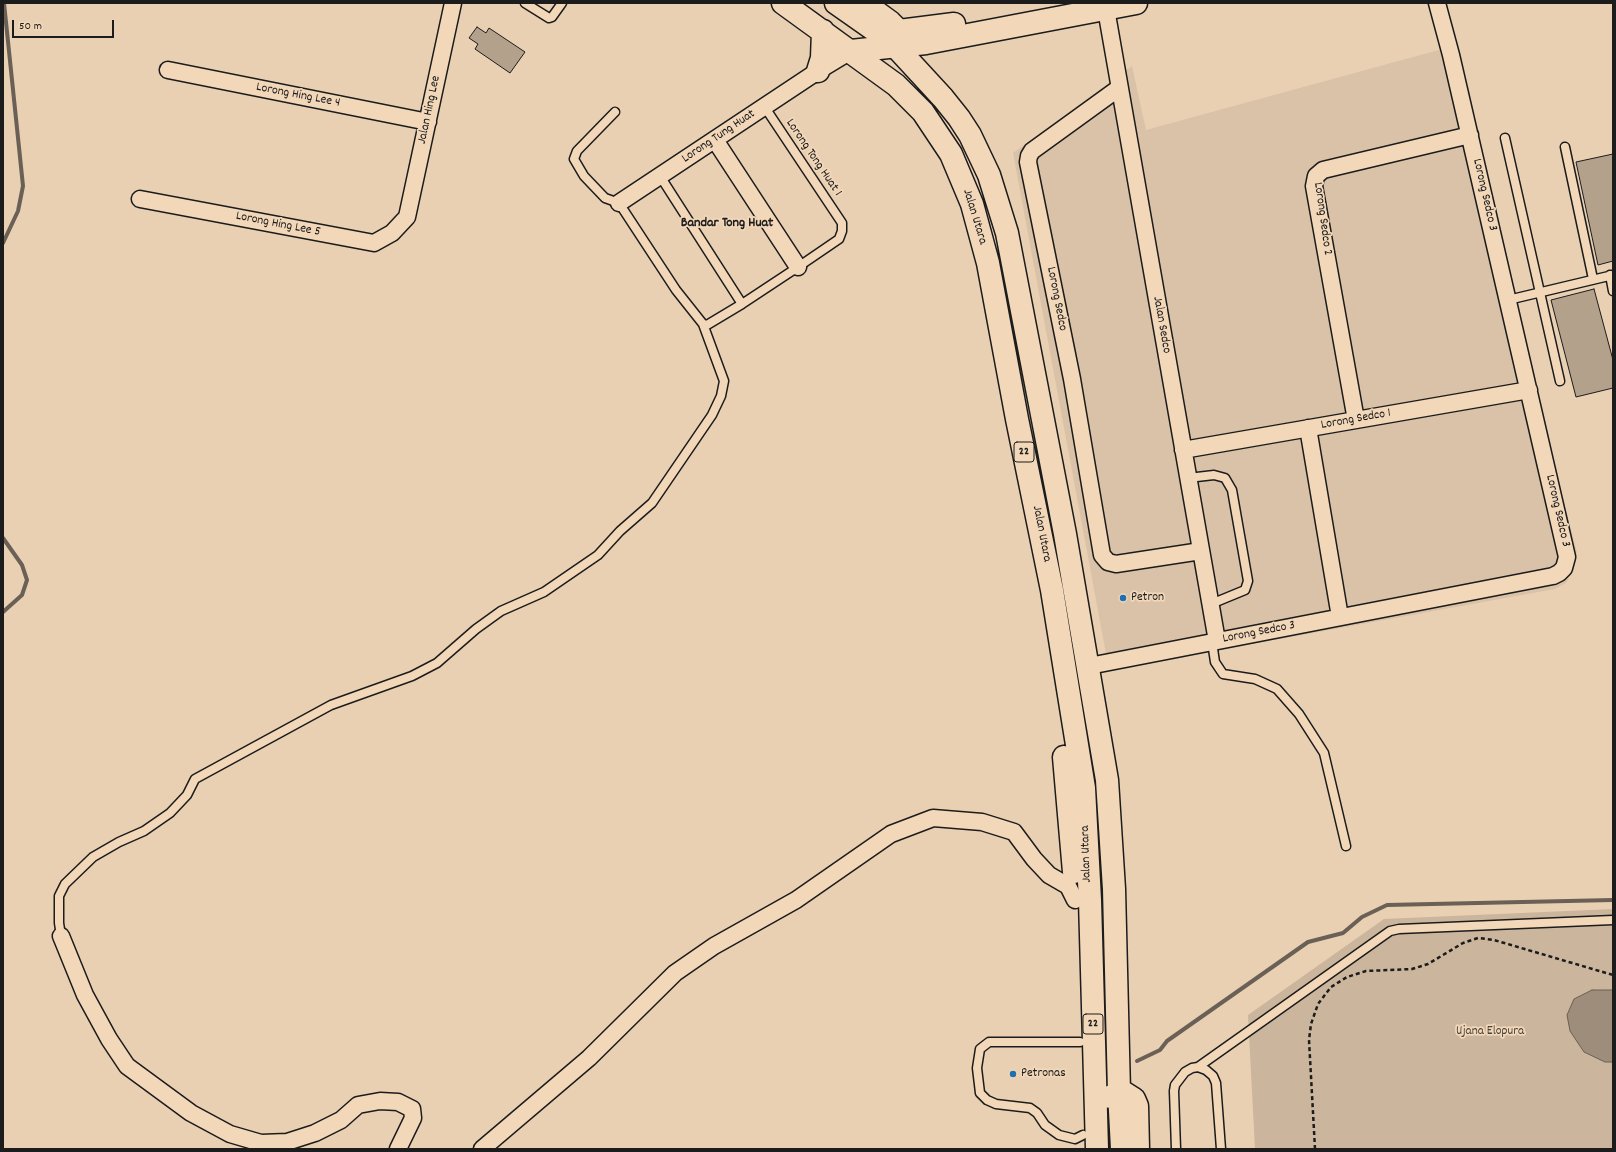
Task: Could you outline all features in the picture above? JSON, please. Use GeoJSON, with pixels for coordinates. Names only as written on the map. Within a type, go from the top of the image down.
{"type":"FeatureCollection","features":[{"type":"Feature","properties":{"kind":"main road","name":"Jalan Utara"},"geometry":{"type":"LineString","coordinates":[[783,3],[896,85],[923,112],[951,154],[972,204],[988,263],[1017,419],[1052,590],[1062,661],[1084,788],[1083,900],[1088,1144]]}},
{"type":"Feature","properties":{"kind":"main road","name":"Jalan Utara"},"geometry":{"type":"LineString","coordinates":[[836,3],[895,40],[959,118],[970,135],[991,182],[1007,232],[1065,534],[1089,666],[1107,780],[1113,850],[1119,1092],[1122,1149]]}},
{"type":"Feature","properties":{"kind":"main road"},"geometry":{"type":"LineString","coordinates":[[864,3],[883,15],[895,40]]}},
{"type":"Feature","properties":{"kind":"main road"},"geometry":{"type":"LineString","coordinates":[[851,51],[895,40],[1031,15],[1095,11],[1136,3]]}},
{"type":"Feature","properties":{"kind":"main road"},"geometry":{"type":"LineString","coordinates":[[818,70],[822,58],[823,31]]}},
{"type":"Feature","properties":{"kind":"main road"},"geometry":{"type":"LineString","coordinates":[[1088,1144],[1080,1042],[1083,900],[1102,897],[1105,889],[1097,776],[1098,722]]}},
{"type":"Feature","properties":{"kind":"main road"},"geometry":{"type":"LineString","coordinates":[[1108,1149],[1106,1104],[1113,1094],[1119,1092],[1128,1094],[1134,1099],[1137,1106],[1138,1149]]}},
{"type":"Feature","properties":{"kind":"street","name":"Jalan Hing Lee"},"geometry":{"type":"LineString","coordinates":[[406,217],[453,3]]}},
{"type":"Feature","properties":{"kind":"street","name":"Lorong Sedco 3"},"geometry":{"type":"LineString","coordinates":[[1089,666],[1553,576],[1564,568],[1567,557],[1452,55],[1437,3]]}},
{"type":"Feature","properties":{"kind":"street","name":"Jalan Sedco"},"geometry":{"type":"LineString","coordinates":[[1095,11],[1120,88],[1201,551],[1210,604],[1214,641]]}},
{"type":"Feature","properties":{"kind":"street","name":"Lorong Tung Huat"},"geometry":{"type":"LineString","coordinates":[[619,204],[818,70],[851,51]]}},
{"type":"Feature","properties":{"kind":"street","name":"Lorong Hing Lee 4"},"geometry":{"type":"LineString","coordinates":[[168,70],[428,122]]}},
{"type":"Feature","properties":{"kind":"street","name":"Lorong Sedco"},"geometry":{"type":"LineString","coordinates":[[1120,88],[1032,151],[1028,162],[1072,378],[1102,555],[1108,562],[1116,564],[1201,551]]}},
{"type":"Feature","properties":{"kind":"street","name":"Lorong Sedco 2"},"geometry":{"type":"LineString","coordinates":[[1356,420],[1314,186],[1316,176],[1323,170],[1470,135]]}},
{"type":"Feature","properties":{"kind":"street"},"geometry":{"type":"LineString","coordinates":[[715,140],[798,267]]}},
{"type":"Feature","properties":{"kind":"street","name":"Lorong Hing Lee 5"},"geometry":{"type":"LineString","coordinates":[[140,198],[374,243],[392,233],[406,217]]}},
{"type":"Feature","properties":{"kind":"street","name":"Lorong Sedco 1"},"geometry":{"type":"LineString","coordinates":[[1183,450],[1529,390]]}},
{"type":"Feature","properties":{"kind":"street"},"geometry":{"type":"LineString","coordinates":[[1308,428],[1340,617]]}},
{"type":"Feature","properties":{"kind":"street"},"geometry":{"type":"LineString","coordinates":[[482,1149],[589,1058],[675,973],[714,946],[796,900],[891,834],[933,818],[982,822],[1014,832],[1034,859],[1049,875],[1068,886],[1083,900]]}},
{"type":"Feature","properties":{"kind":"street"},"geometry":{"type":"LineString","coordinates":[[62,936],[85,995],[109,1039],[128,1066],[191,1113],[230,1134],[261,1143],[287,1142],[322,1130],[341,1120],[358,1105],[380,1101],[398,1102],[412,1109],[413,1118],[398,1149]]}},
{"type":"Feature","properties":{"kind":"lane"},"geometry":{"type":"LineString","coordinates":[[525,3],[549,18],[552,17],[562,3]]}},
{"type":"Feature","properties":{"kind":"lane","name":"Lorong Tong Huat 1"},"geometry":{"type":"LineString","coordinates":[[764,106],[842,223],[842,231],[839,239],[798,267]]}},
{"type":"Feature","properties":{"kind":"lane"},"geometry":{"type":"LineString","coordinates":[[62,936],[59,923],[59,896],[65,884],[93,858],[119,842],[144,831],[170,813],[187,795],[195,779],[331,704],[412,676],[437,663],[476,628],[501,611],[544,592],[598,555],[620,531],[652,503],[712,415],[721,396],[724,381],[703,324],[676,290],[619,204],[605,198],[584,176],[574,159],[577,151],[615,112]]}},
{"type":"Feature","properties":{"kind":"lane"},"geometry":{"type":"LineString","coordinates":[[1505,138],[1560,381]]}},
{"type":"Feature","properties":{"kind":"lane"},"geometry":{"type":"LineString","coordinates":[[1565,147],[1593,279]]}},
{"type":"Feature","properties":{"kind":"lane"},"geometry":{"type":"LineString","coordinates":[[660,176],[742,304]]}},
{"type":"Feature","properties":{"kind":"lane"},"geometry":{"type":"LineString","coordinates":[[703,324],[711,323],[798,267]]}},
{"type":"Feature","properties":{"kind":"lane"},"geometry":{"type":"LineString","coordinates":[[1508,300],[1611,275],[1613,291]]}},
{"type":"Feature","properties":{"kind":"lane"},"geometry":{"type":"LineString","coordinates":[[1188,478],[1214,474],[1225,478],[1232,490],[1248,582],[1245,590],[1210,604]]}},
{"type":"Feature","properties":{"kind":"lane"},"geometry":{"type":"LineString","coordinates":[[1214,641],[1215,662],[1222,674],[1255,679],[1277,689],[1303,720],[1324,753],[1346,846]]}},
{"type":"Feature","properties":{"kind":"lane"},"geometry":{"type":"LineString","coordinates":[[1176,1149],[1174,1091],[1175,1084],[1185,1072],[1192,1068],[1198,1067],[1390,931],[1399,929],[1613,920]]}},
{"type":"Feature","properties":{"kind":"lane"},"geometry":{"type":"LineString","coordinates":[[1080,1042],[989,1042],[980,1049],[976,1068],[980,1093],[987,1100],[996,1104],[1030,1108],[1037,1113],[1045,1125],[1058,1135],[1088,1144]]}},
{"type":"Feature","properties":{"kind":"lane"},"geometry":{"type":"LineString","coordinates":[[1198,1067],[1209,1073],[1216,1083],[1221,1149]]}},
{"type":"Feature","properties":{"kind":"path"},"geometry":{"type":"LineString","coordinates":[[1314,1149],[1309,1040],[1311,1024],[1318,1004],[1331,987],[1347,977],[1366,971],[1412,969],[1428,964],[1463,943],[1478,938],[1494,940],[1613,975]]}},
{"type":"Feature","properties":{"kind":"shaded area"},"geometry":{"type":"Polygon","coordinates":[[[1457,45],[1540,411],[1577,552],[1572,573],[1566,583],[1555,589],[1109,670],[1013,153],[1132,66],[1146,130],[1457,45]]]}},
{"type":"Feature","properties":{"kind":"shaded area"},"geometry":{"type":"Polygon","coordinates":[[[1592,990],[1613,990],[1613,1062],[1605,1062],[1584,1052],[1570,1031],[1567,1015],[1574,999],[1592,990]]]}},
{"type":"Feature","properties":{"kind":"green space","name":"Ujana Elopura"},"geometry":{"type":"Polygon","coordinates":[[[1613,909],[1613,1149],[1255,1149],[1248,1015],[1384,919],[1613,909]]]}},
{"type":"Feature","properties":{"kind":"building"},"geometry":{"type":"Polygon","coordinates":[[[477,27],[486,33],[489,28],[525,52],[510,73],[475,49],[478,44],[469,38],[477,27]]]}},
{"type":"Feature","properties":{"kind":"building"},"geometry":{"type":"Polygon","coordinates":[[[1613,154],[1613,261],[1598,265],[1576,162],[1613,154]]]}},
{"type":"Feature","properties":{"kind":"building"},"geometry":{"type":"Polygon","coordinates":[[[1594,289],[1613,360],[1613,388],[1576,397],[1551,300],[1594,289]]]}},
{"type":"Feature","properties":{"kind":"waterway"},"geometry":{"type":"LineString","coordinates":[[3,243],[18,211],[23,186],[4,3]]}},
{"type":"Feature","properties":{"kind":"waterway"},"geometry":{"type":"LineString","coordinates":[[3,538],[22,565],[27,580],[22,595],[3,612]]}},
{"type":"Feature","properties":{"kind":"waterway"},"geometry":{"type":"LineString","coordinates":[[1137,1061],[1160,1050],[1167,1041],[1308,942],[1343,933],[1362,917],[1387,905],[1613,900]]}},
{"type":"Feature","properties":{"kind":"place","name":"Petron"},"geometry":{"type":"Point","coordinates":[1123,598]}},
{"type":"Feature","properties":{"kind":"place","name":"Petronas"},"geometry":{"type":"Point","coordinates":[1013,1074]}},
{"type":"Feature","properties":{"kind":"district","name":"Bandar Tong Huat"},"geometry":{"type":"Point","coordinates":[727,224]}}]}
